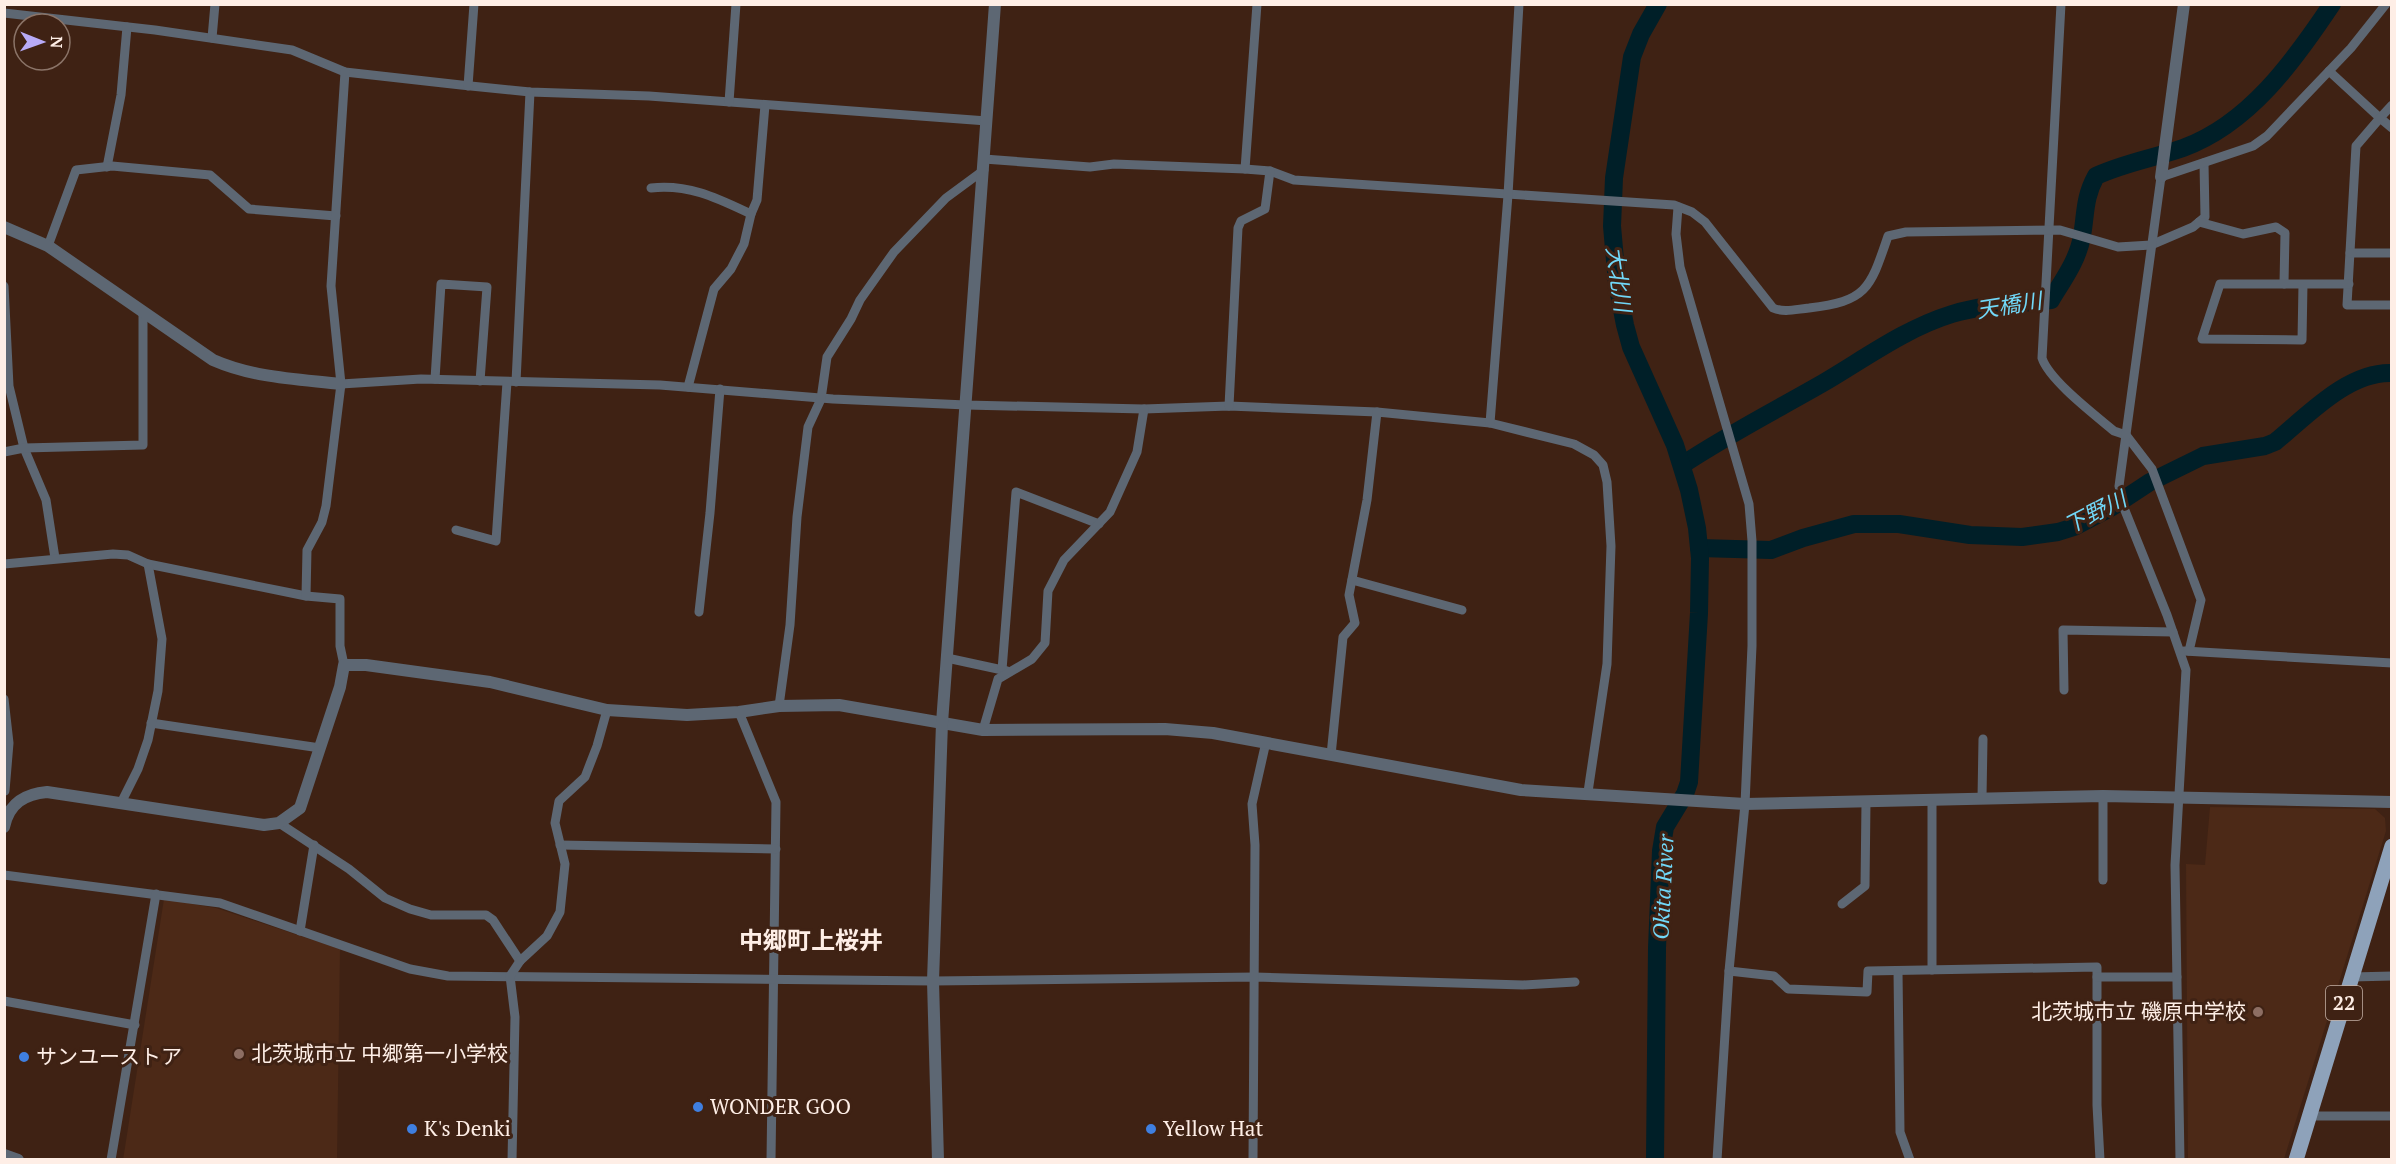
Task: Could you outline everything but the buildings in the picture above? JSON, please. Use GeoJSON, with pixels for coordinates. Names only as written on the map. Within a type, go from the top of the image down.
{"type":"FeatureCollection","features":[{"type":"Feature","properties":{"kind":"main road","name":"22"},"geometry":{"type":"LineString","coordinates":[[2296,1160],[2391,846]]}},
{"type":"Feature","properties":{"kind":"street"},"geometry":{"type":"LineString","coordinates":[[212,38],[215,4]]}},
{"type":"Feature","properties":{"kind":"street"},"geometry":{"type":"LineString","coordinates":[[468,86],[474,4]]}},
{"type":"Feature","properties":{"kind":"street"},"geometry":{"type":"LineString","coordinates":[[729,102],[736,4]]}},
{"type":"Feature","properties":{"kind":"street"},"geometry":{"type":"LineString","coordinates":[[938,1160],[933,981],[942,723],[995,4]]}},
{"type":"Feature","properties":{"kind":"street"},"geometry":{"type":"LineString","coordinates":[[1245,169],[1257,4]]}},
{"type":"Feature","properties":{"kind":"street"},"geometry":{"type":"LineString","coordinates":[[1490,423],[1508,195],[1519,4]]}},
{"type":"Feature","properties":{"kind":"street"},"geometry":{"type":"LineString","coordinates":[[2061,4],[2042,358],[2045,367],[2114,431],[2126,435],[2152,469],[2200,600],[2184,651],[2186,685],[2175,865],[2180,1160]]}},
{"type":"Feature","properties":{"kind":"street"},"geometry":{"type":"LineString","coordinates":[[2184,4],[2121,465],[2122,498],[2173,632],[2184,651]]}},
{"type":"Feature","properties":{"kind":"street"},"geometry":{"type":"LineString","coordinates":[[2161,177],[2253,146],[2267,136],[2329,71],[2386,4]]}},
{"type":"Feature","properties":{"kind":"street"},"geometry":{"type":"LineString","coordinates":[[4,12],[292,50],[345,72],[468,86],[530,92],[729,102],[987,121]]}},
{"type":"Feature","properties":{"kind":"street"},"geometry":{"type":"LineString","coordinates":[[107,167],[120,95],[127,27]]}},
{"type":"Feature","properties":{"kind":"street"},"geometry":{"type":"LineString","coordinates":[[2329,71],[2391,128]]}},
{"type":"Feature","properties":{"kind":"street"},"geometry":{"type":"LineString","coordinates":[[306,596],[307,550],[322,522],[326,506],[340,384],[331,286],[345,72]]}},
{"type":"Feature","properties":{"kind":"street"},"geometry":{"type":"LineString","coordinates":[[456,530],[496,541],[511,382],[530,92]]}},
{"type":"Feature","properties":{"kind":"street"},"geometry":{"type":"LineString","coordinates":[[688,387],[714,289],[731,269],[744,244],[757,200],[765,105]]}},
{"type":"Feature","properties":{"kind":"street"},"geometry":{"type":"LineString","coordinates":[[2391,105],[2356,146],[2348,305],[2391,305]]}},
{"type":"Feature","properties":{"kind":"street"},"geometry":{"type":"LineString","coordinates":[[779,706],[790,625],[797,517],[808,427],[821,398],[827,357],[860,300],[894,252],[946,198],[984,165],[1090,167],[1114,164],[1245,169],[1270,171],[1294,180],[1676,206],[1692,212],[1705,222],[1767,301],[1778,310],[1839,304],[1857,296],[1876,270],[1888,236],[1906,232],[2060,230],[2118,247],[2151,245],[2193,227],[2205,217],[2204,163]]}},
{"type":"Feature","properties":{"kind":"street"},"geometry":{"type":"LineString","coordinates":[[48,246],[76,170],[107,167],[210,175],[249,208],[336,216]]}},
{"type":"Feature","properties":{"kind":"street"},"geometry":{"type":"LineString","coordinates":[[1229,406],[1238,228],[1241,221],[1265,209],[1270,171]]}},
{"type":"Feature","properties":{"kind":"street"},"geometry":{"type":"LineString","coordinates":[[651,188],[669,186],[703,192],[751,214]]}},
{"type":"Feature","properties":{"kind":"street"},"geometry":{"type":"LineString","coordinates":[[1676,206],[1676,234],[1680,267],[1749,504],[1752,541],[1752,646],[1718,1160]]}},
{"type":"Feature","properties":{"kind":"street"},"geometry":{"type":"LineString","coordinates":[[2199,222],[2243,234],[2276,227],[2285,233],[2284,284]]}},
{"type":"Feature","properties":{"kind":"street"},"geometry":{"type":"LineString","coordinates":[[4,227],[48,246],[213,360],[231,368],[262,376],[340,384],[435,379],[688,387],[821,398],[966,405],[1144,409],[1229,406],[1377,412],[1490,423],[1574,444],[1594,455],[1603,465],[1611,546],[1607,664],[1594,793]]}},
{"type":"Feature","properties":{"kind":"street"},"geometry":{"type":"LineString","coordinates":[[2350,253],[2391,253]]}},
{"type":"Feature","properties":{"kind":"street"},"geometry":{"type":"LineString","coordinates":[[435,379],[441,284],[487,287],[480,381]]}},
{"type":"Feature","properties":{"kind":"street"},"geometry":{"type":"LineString","coordinates":[[2303,284],[2302,340],[2202,339],[2220,284],[2303,284],[2349,284]]}},
{"type":"Feature","properties":{"kind":"street"},"geometry":{"type":"LineString","coordinates":[[4,286],[7,386],[24,448],[46,501],[56,558]]}},
{"type":"Feature","properties":{"kind":"street"},"geometry":{"type":"LineString","coordinates":[[4,452],[24,448],[143,445],[143,313]]}},
{"type":"Feature","properties":{"kind":"street"},"geometry":{"type":"LineString","coordinates":[[699,612],[720,389]]}},
{"type":"Feature","properties":{"kind":"street"},"geometry":{"type":"LineString","coordinates":[[982,730],[998,679],[1007,671],[1032,659],[1045,643],[1048,591],[1064,560],[1110,513],[1137,452],[1144,409]]}},
{"type":"Feature","properties":{"kind":"street"},"geometry":{"type":"LineString","coordinates":[[1331,754],[1342,637],[1355,623],[1349,595],[1367,500],[1377,412]]}},
{"type":"Feature","properties":{"kind":"street"},"geometry":{"type":"LineString","coordinates":[[1007,671],[1016,492],[1099,524]]}},
{"type":"Feature","properties":{"kind":"street"},"geometry":{"type":"LineString","coordinates":[[4,564],[38,562],[56,558],[128,555],[148,564],[306,596],[340,599],[340,646],[344,665],[340,687],[300,808],[279,823],[264,825],[47,792],[30,794],[16,803],[6,818],[4,827]]}},
{"type":"Feature","properties":{"kind":"street"},"geometry":{"type":"LineString","coordinates":[[121,803],[138,769],[158,691],[162,639],[148,564]]}},
{"type":"Feature","properties":{"kind":"street"},"geometry":{"type":"LineString","coordinates":[[1352,580],[1462,610]]}},
{"type":"Feature","properties":{"kind":"street"},"geometry":{"type":"LineString","coordinates":[[2064,690],[2064,630],[2173,632]]}},
{"type":"Feature","properties":{"kind":"street"},"geometry":{"type":"LineString","coordinates":[[2184,651],[2391,663]]}},
{"type":"Feature","properties":{"kind":"street"},"geometry":{"type":"LineString","coordinates":[[946,658],[1007,671]]}},
{"type":"Feature","properties":{"kind":"street"},"geometry":{"type":"LineString","coordinates":[[344,665],[366,665],[490,682],[607,710],[687,715],[739,712],[779,706],[839,705],[982,730],[1165,729],[1213,733],[1521,790],[1741,803],[2103,796],[2391,802]]}},
{"type":"Feature","properties":{"kind":"street"},"geometry":{"type":"LineString","coordinates":[[4,699],[9,743],[5,791],[16,803]]}},
{"type":"Feature","properties":{"kind":"street"},"geometry":{"type":"LineString","coordinates":[[512,1160],[515,1017],[510,976],[520,961],[547,936],[560,912],[565,864],[555,824],[560,801],[585,777],[607,710]]}},
{"type":"Feature","properties":{"kind":"street"},"geometry":{"type":"LineString","coordinates":[[739,712],[776,801],[771,1160]]}},
{"type":"Feature","properties":{"kind":"street"},"geometry":{"type":"LineString","coordinates":[[151,723],[320,748]]}},
{"type":"Feature","properties":{"kind":"street"},"geometry":{"type":"LineString","coordinates":[[1982,798],[1983,739]]}},
{"type":"Feature","properties":{"kind":"street"},"geometry":{"type":"LineString","coordinates":[[1253,1160],[1255,845],[1252,804],[1266,742]]}},
{"type":"Feature","properties":{"kind":"street"},"geometry":{"type":"LineString","coordinates":[[2103,796],[2103,880]]}},
{"type":"Feature","properties":{"kind":"street"},"geometry":{"type":"LineString","coordinates":[[1932,800],[1932,970]]}},
{"type":"Feature","properties":{"kind":"street"},"geometry":{"type":"LineString","coordinates":[[1842,904],[1865,886],[1866,802]]}},
{"type":"Feature","properties":{"kind":"street"},"geometry":{"type":"LineString","coordinates":[[279,823],[349,869],[386,898],[410,909],[431,915],[486,915],[493,920],[520,961]]}},
{"type":"Feature","properties":{"kind":"street"},"geometry":{"type":"LineString","coordinates":[[300,931],[314,845]]}},
{"type":"Feature","properties":{"kind":"street"},"geometry":{"type":"LineString","coordinates":[[560,845],[776,849]]}},
{"type":"Feature","properties":{"kind":"street"},"geometry":{"type":"LineString","coordinates":[[4,875],[220,903],[410,969],[448,976],[933,981],[1255,977],[1523,985],[1575,982]]}},
{"type":"Feature","properties":{"kind":"street"},"geometry":{"type":"LineString","coordinates":[[111,1160],[156,894]]}},
{"type":"Feature","properties":{"kind":"street"},"geometry":{"type":"LineString","coordinates":[[1729,971],[1774,976],[1788,989],[1867,992],[1868,971],[2097,967],[2097,1105],[2100,1160]]}},
{"type":"Feature","properties":{"kind":"street"},"geometry":{"type":"LineString","coordinates":[[1898,970],[1900,1132],[1910,1160]]}},
{"type":"Feature","properties":{"kind":"street"},"geometry":{"type":"LineString","coordinates":[[2352,976],[2391,976]]}},
{"type":"Feature","properties":{"kind":"street"},"geometry":{"type":"LineString","coordinates":[[2097,977],[2177,977]]}},
{"type":"Feature","properties":{"kind":"street"},"geometry":{"type":"LineString","coordinates":[[4,1001],[135,1025]]}},
{"type":"Feature","properties":{"kind":"street"},"geometry":{"type":"LineString","coordinates":[[2310,1116],[2391,1116]]}},
{"type":"Feature","properties":{"kind":"street"},"geometry":{"type":"LineString","coordinates":[[4,1155],[18,1160]]}},
{"type":"Feature","properties":{"kind":"shaded area","name":"北茨城市立 磯原中学校"},"geometry":{"type":"Polygon","coordinates":[[[2210,807],[2375,809],[2385,818],[2386,831],[2284,1159],[2188,1159],[2186,864],[2205,865],[2210,807]]]}},
{"type":"Feature","properties":{"kind":"shaded area","name":"北茨城市立 中郷第一小学校"},"geometry":{"type":"Polygon","coordinates":[[[164,899],[216,908],[340,949],[337,1159],[123,1160],[164,899]]]}},
{"type":"Feature","properties":{"kind":"waterway","name":"Okita River"},"geometry":{"type":"LineString","coordinates":[[1655,1160],[1657,948],[1661,851],[1665,827],[1685,794],[1689,782],[1700,558],[1697,528],[1689,490],[1675,445],[1631,347],[1625,325],[1617,283],[1612,226],[1614,178],[1632,57],[1641,34],[1658,4]]}},
{"type":"Feature","properties":{"kind":"waterway","name":"天橋川"},"geometry":{"type":"LineString","coordinates":[[1682,465],[1918,327],[1976,308],[2051,300],[2070,270],[2080,245],[2087,199],[2096,176],[2183,148],[2229,123],[2249,107],[2286,68],[2332,4]]}},
{"type":"Feature","properties":{"kind":"waterway","name":"下野川"},"geometry":{"type":"LineString","coordinates":[[1699,548],[1771,550],[1803,538],[1854,524],[1899,524],[1970,535],[2022,537],[2058,532],[2074,527],[2112,507],[2150,482],[2203,456],[2265,446],[2275,442],[2314,408],[2344,387],[2376,374],[2392,373]]}},
{"type":"Feature","properties":{"kind":"place","name":"北茨城市立 磯原中学校"},"geometry":{"type":"Point","coordinates":[2258,1012]}},
{"type":"Feature","properties":{"kind":"place","name":"北茨城市立 中郷第一小学校"},"geometry":{"type":"Point","coordinates":[239,1054]}},
{"type":"Feature","properties":{"kind":"place","name":"サンユーストア"},"geometry":{"type":"Point","coordinates":[24,1057]}},
{"type":"Feature","properties":{"kind":"place","name":"WONDER GOO"},"geometry":{"type":"Point","coordinates":[698,1107]}},
{"type":"Feature","properties":{"kind":"place","name":"K's Denki"},"geometry":{"type":"Point","coordinates":[412,1129]}},
{"type":"Feature","properties":{"kind":"place","name":"Yellow Hat"},"geometry":{"type":"Point","coordinates":[1151,1129]}},
{"type":"Feature","properties":{"kind":"district","name":"中郷町上桜井"},"geometry":{"type":"Point","coordinates":[811,941]}},
{"type":"Feature","properties":{"kind":"water label","name":"大北川"},"geometry":{"type":"Point","coordinates":[1619,279]}}]}
